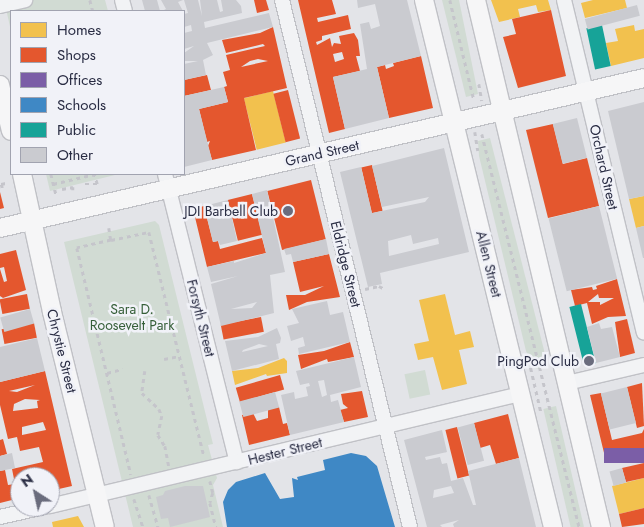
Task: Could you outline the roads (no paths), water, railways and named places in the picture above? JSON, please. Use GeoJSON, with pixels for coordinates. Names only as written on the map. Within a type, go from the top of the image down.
{"type":"FeatureCollection","features":[{"type":"Feature","properties":{"kind":"main road","name":"Allen Street"},"geometry":{"type":"LineString","coordinates":[[424,0],[553,527]]}},
{"type":"Feature","properties":{"kind":"main road"},"geometry":{"type":"LineString","coordinates":[[476,0],[602,527]]}},
{"type":"Feature","properties":{"kind":"main road","name":"Grand Street"},"geometry":{"type":"LineString","coordinates":[[0,228],[34,221],[167,182],[320,154],[644,78]]}},
{"type":"Feature","properties":{"kind":"main road"},"geometry":{"type":"LineString","coordinates":[[0,85],[10,127]]}},
{"type":"Feature","properties":{"kind":"main road","name":"Chrystie Street"},"geometry":{"type":"LineString","coordinates":[[22,175],[34,221],[52,312],[105,527]]}},
{"type":"Feature","properties":{"kind":"street"},"geometry":{"type":"LineString","coordinates":[[0,6],[25,0]]}},
{"type":"Feature","properties":{"kind":"street","name":"Eldridge Street"},"geometry":{"type":"LineString","coordinates":[[282,0],[410,527]]}},
{"type":"Feature","properties":{"kind":"street","name":"Orchard Street"},"geometry":{"type":"LineString","coordinates":[[564,0],[644,333]]}},
{"type":"Feature","properties":{"kind":"street","name":"Forsyth Street"},"geometry":{"type":"LineString","coordinates":[[167,182],[237,462]]}},
{"type":"Feature","properties":{"kind":"street"},"geometry":{"type":"LineString","coordinates":[[567,383],[644,365]]}},
{"type":"Feature","properties":{"kind":"street","name":"Hester Street"},"geometry":{"type":"LineString","coordinates":[[60,504],[521,394]]}},
{"type":"Feature","properties":{"kind":"place","name":"JDI Barbell Club"},"geometry":{"type":"Point","coordinates":[288,211]}},
{"type":"Feature","properties":{"kind":"place","name":"PingPod Club"},"geometry":{"type":"Point","coordinates":[589,361]}},
{"type":"Feature","properties":{"kind":"park label","name":"Sara D. Roosevelt Park"},"geometry":{"type":"Point","coordinates":[132,318]}}]}
